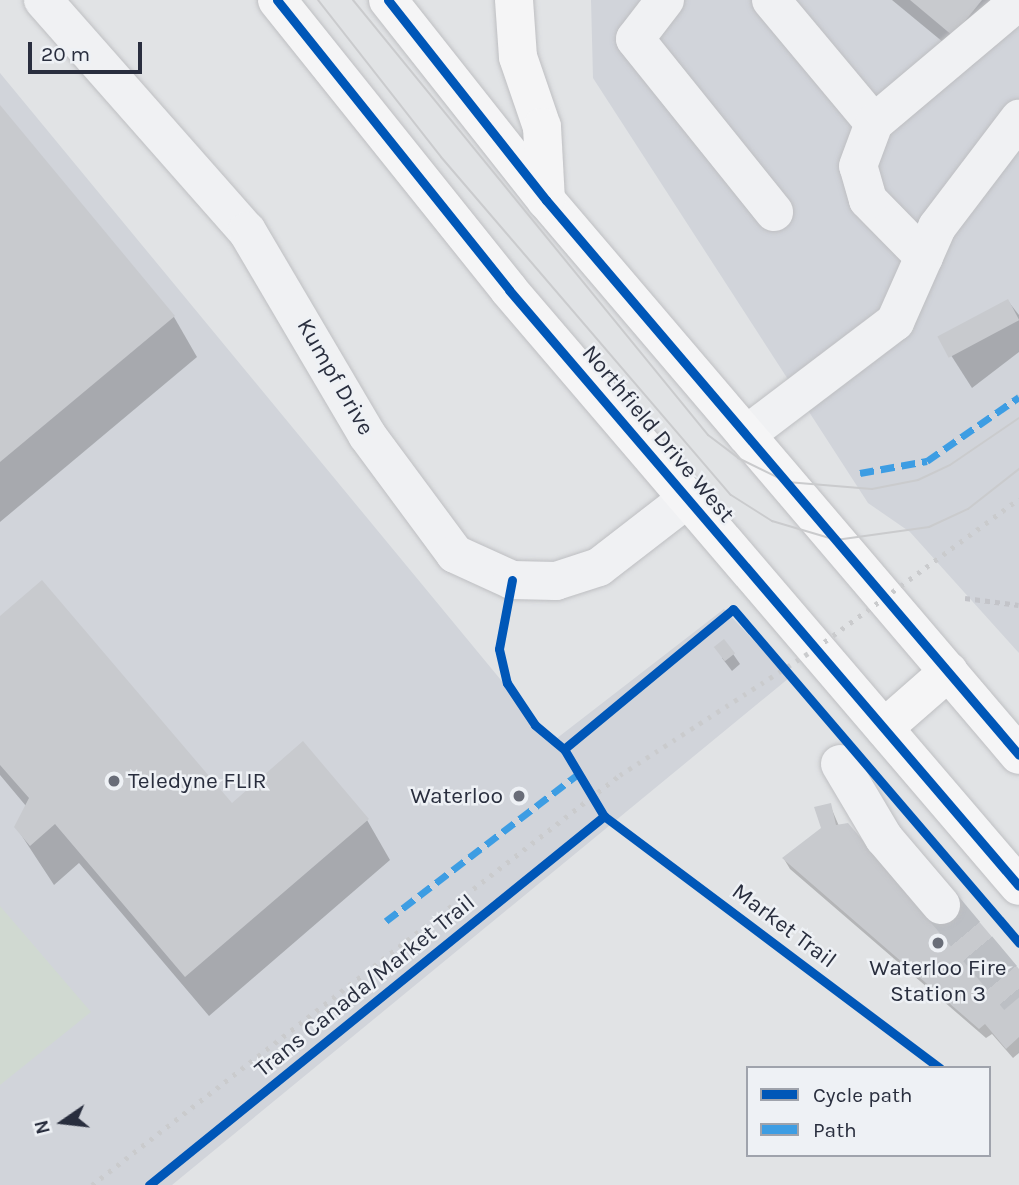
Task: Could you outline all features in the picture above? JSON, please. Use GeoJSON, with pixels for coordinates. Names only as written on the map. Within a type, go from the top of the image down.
{"type":"FeatureCollection","features":[{"type":"Feature","properties":{"kind":"main road","name":"Northfield Drive West"},"geometry":{"type":"LineString","coordinates":[[277,0],[687,499],[1019,886]]}},
{"type":"Feature","properties":{"kind":"main road"},"geometry":{"type":"LineString","coordinates":[[388,0],[546,200],[1019,755]]}},
{"type":"Feature","properties":{"kind":"main road"},"geometry":{"type":"LineString","coordinates":[[514,0],[518,57],[542,127],[546,200]]}},
{"type":"Feature","properties":{"kind":"main road"},"geometry":{"type":"LineString","coordinates":[[884,728],[948,671]]}},
{"type":"Feature","properties":{"kind":"street","name":"Kumpf Drive"},"geometry":{"type":"LineString","coordinates":[[43,0],[247,231],[367,435],[455,554],[512,580],[556,581],[599,567],[687,499]]}},
{"type":"Feature","properties":{"kind":"street"},"geometry":{"type":"LineString","coordinates":[[665,0],[635,39],[774,212]]}},
{"type":"Feature","properties":{"kind":"street"},"geometry":{"type":"LineString","coordinates":[[771,0],[874,123]]}},
{"type":"Feature","properties":{"kind":"street"},"geometry":{"type":"LineString","coordinates":[[924,257],[868,200],[858,166],[874,123],[1019,1]]}},
{"type":"Feature","properties":{"kind":"street"},"geometry":{"type":"LineString","coordinates":[[747,435],[895,322],[937,227],[1019,118]]}},
{"type":"Feature","properties":{"kind":"street"},"geometry":{"type":"LineString","coordinates":[[839,764],[884,838],[941,905]]}},
{"type":"Feature","properties":{"kind":"path"},"geometry":{"type":"LineString","coordinates":[[965,598],[1019,604]]}},
{"type":"Feature","properties":{"kind":"shaded area"},"geometry":{"type":"Polygon","coordinates":[[[591,0],[1019,0],[1019,653],[910,532],[868,503],[593,78],[591,0]]]}},
{"type":"Feature","properties":{"kind":"shaded area"},"geometry":{"type":"Polygon","coordinates":[[[0,73],[552,742],[724,609],[789,678],[172,1185],[0,1185],[0,73]]]}},
{"type":"Feature","properties":{"kind":"shaded area"},"geometry":{"type":"Polygon","coordinates":[[[0,906],[91,1012],[0,1085],[0,906]]]}},
{"type":"Feature","properties":{"kind":"building"},"geometry":{"type":"Polygon","coordinates":[[[910,0],[982,0],[953,36],[910,0]]]}},
{"type":"Feature","properties":{"kind":"building"},"geometry":{"type":"Polygon","coordinates":[[[0,105],[175,316],[0,462],[0,105]]]}},
{"type":"Feature","properties":{"kind":"building"},"geometry":{"type":"Polygon","coordinates":[[[1008,299],[1019,320],[949,358],[937,337],[1008,299]]]}},
{"type":"Feature","properties":{"kind":"building","name":"Teledyne FLIR"},"geometry":{"type":"Polygon","coordinates":[[[42,580],[232,803],[303,741],[369,819],[185,977],[55,824],[30,846],[14,827],[29,798],[0,765],[0,616],[42,580]]]}},
{"type":"Feature","properties":{"kind":"building"},"geometry":{"type":"Polygon","coordinates":[[[724,639],[735,653],[725,661],[714,647],[724,639]]]}},
{"type":"Feature","properties":{"kind":"building","name":"Waterloo Fire Station 3"},"geometry":{"type":"Polygon","coordinates":[[[831,803],[836,825],[848,823],[928,917],[955,893],[1019,969],[1019,1037],[1006,1049],[985,1024],[979,1029],[782,858],[821,828],[814,807],[831,803]]]}},
{"type":"Feature","properties":{"kind":"tunnel"},"geometry":{"type":"LineString","coordinates":[[941,905],[1019,998]]}},
{"type":"Feature","properties":{"kind":"tram line"},"geometry":{"type":"LineString","coordinates":[[318,0],[441,157],[731,495],[772,521],[836,540],[929,527],[968,509],[1019,469]]}},
{"type":"Feature","properties":{"kind":"tram line"},"geometry":{"type":"LineString","coordinates":[[353,0],[708,435],[738,458],[787,482],[872,489],[918,480],[950,465],[1019,418]]}},
{"type":"Feature","properties":{"kind":"railway"},"geometry":{"type":"LineString","coordinates":[[92,1185],[620,775],[816,648],[1019,499]]}},
{"type":"Feature","properties":{"kind":"marked path"},"geometry":{"type":"LineString","coordinates":[[860,473],[927,461],[1019,397]]}},
{"type":"Feature","properties":{"kind":"marked path"},"geometry":{"type":"LineString","coordinates":[[386,921],[577,775]]}},
{"type":"Feature","properties":{"kind":"cycle path"},"geometry":{"type":"LineString","coordinates":[[277,0],[509,290],[1019,886]]}},
{"type":"Feature","properties":{"kind":"cycle path"},"geometry":{"type":"LineString","coordinates":[[388,0],[546,200],[1019,755]]}},
{"type":"Feature","properties":{"kind":"cycle path","name":"Market Trail"},"geometry":{"type":"LineString","coordinates":[[512,580],[499,649],[507,683],[535,725],[564,749],[604,816],[937,1066]]}},
{"type":"Feature","properties":{"kind":"cycle path"},"geometry":{"type":"LineString","coordinates":[[564,749],[733,609],[1019,943]]}},
{"type":"Feature","properties":{"kind":"cycle path","name":"Trans Canada/Market Trail"},"geometry":{"type":"LineString","coordinates":[[149,1185],[604,816]]}},
{"type":"Feature","properties":{"kind":"place","name":"Teledyne FLIR"},"geometry":{"type":"Point","coordinates":[114,781]}},
{"type":"Feature","properties":{"kind":"place","name":"Waterloo"},"geometry":{"type":"Point","coordinates":[519,796]}},
{"type":"Feature","properties":{"kind":"place","name":"Waterloo Fire Station 3"},"geometry":{"type":"Point","coordinates":[938,943]}}]}
